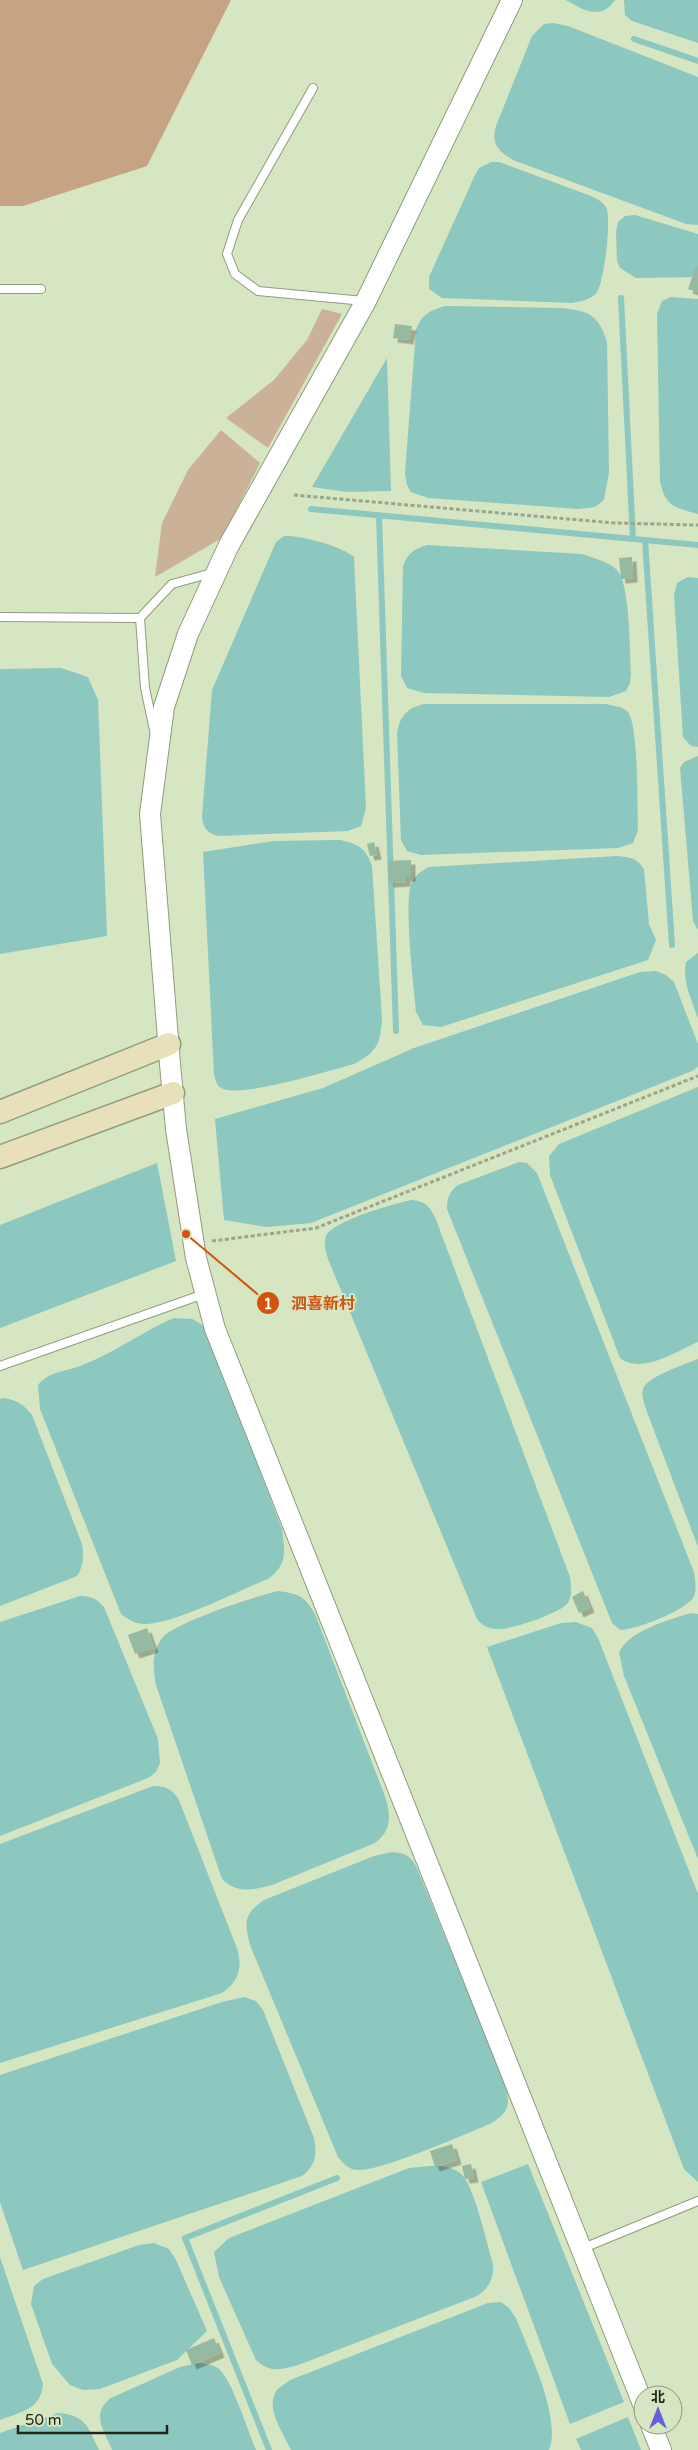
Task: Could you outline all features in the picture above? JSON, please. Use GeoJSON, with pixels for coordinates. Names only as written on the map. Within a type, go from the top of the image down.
{"type":"FeatureCollection","features":[{"type":"Feature","properties":{"kind":"main road"},"geometry":{"type":"LineString","coordinates":[[0,1112],[169,1044]]}},
{"type":"Feature","properties":{"kind":"main road"},"geometry":{"type":"LineString","coordinates":[[0,1157],[173,1093]]}},
{"type":"Feature","properties":{"kind":"street"},"geometry":{"type":"LineString","coordinates":[[512,0],[366,301],[229,545],[188,634],[167,698],[150,814],[176,1129],[194,1243],[215,1329],[635,2385]]}},
{"type":"Feature","properties":{"kind":"street"},"geometry":{"type":"LineString","coordinates":[[655,2435],[661,2450]]}},
{"type":"Feature","properties":{"kind":"lane"},"geometry":{"type":"LineString","coordinates":[[313,88],[238,220],[227,254],[235,274],[258,291],[366,301]]}},
{"type":"Feature","properties":{"kind":"lane"},"geometry":{"type":"LineString","coordinates":[[0,289],[41,288]]}},
{"type":"Feature","properties":{"kind":"lane"},"geometry":{"type":"LineString","coordinates":[[0,617],[140,618],[172,584],[217,571]]}},
{"type":"Feature","properties":{"kind":"lane"},"geometry":{"type":"LineString","coordinates":[[140,618],[145,688],[158,751]]}},
{"type":"Feature","properties":{"kind":"lane"},"geometry":{"type":"LineString","coordinates":[[0,1366],[206,1293]]}},
{"type":"Feature","properties":{"kind":"lane"},"geometry":{"type":"LineString","coordinates":[[581,2249],[698,2202]]}},
{"type":"Feature","properties":{"kind":"path"},"geometry":{"type":"LineString","coordinates":[[294,495],[614,524],[698,525]]}},
{"type":"Feature","properties":{"kind":"path"},"geometry":{"type":"LineString","coordinates":[[194,1243],[316,1228],[698,1076]]}},
{"type":"Feature","properties":{"kind":"shaded area"},"geometry":{"type":"Polygon","coordinates":[[[0,0],[231,0],[147,166],[23,206],[0,206],[0,0]]]}},
{"type":"Feature","properties":{"kind":"shaded area"},"geometry":{"type":"Polygon","coordinates":[[[322,309],[342,314],[268,448],[226,418],[274,380],[307,340],[322,309]]]}},
{"type":"Feature","properties":{"kind":"shaded area"},"geometry":{"type":"Polygon","coordinates":[[[221,430],[260,463],[222,538],[155,577],[162,523],[188,470],[221,430]]]}},
{"type":"Feature","properties":{"kind":"water"},"geometry":{"type":"Polygon","coordinates":[[[566,0],[615,0],[604,10],[592,12],[566,0]]]}},
{"type":"Feature","properties":{"kind":"water"},"geometry":{"type":"Polygon","coordinates":[[[624,0],[698,0],[698,43],[632,21],[625,15],[624,0]]]}},
{"type":"Feature","properties":{"kind":"water"},"geometry":{"type":"Polygon","coordinates":[[[553,23],[568,26],[698,77],[698,225],[686,224],[513,160],[497,146],[494,138],[496,126],[532,36],[544,24],[553,23]]]}},
{"type":"Feature","properties":{"kind":"water"},"geometry":{"type":"Polygon","coordinates":[[[491,162],[499,162],[591,196],[599,200],[606,207],[608,224],[602,276],[600,286],[592,297],[572,303],[442,298],[429,289],[429,277],[475,175],[479,168],[491,162]]]}},
{"type":"Feature","properties":{"kind":"water"},"geometry":{"type":"Polygon","coordinates":[[[635,215],[698,234],[698,277],[636,278],[620,268],[617,261],[616,232],[618,222],[625,216],[635,215]]]}},
{"type":"Feature","properties":{"kind":"water"},"geometry":{"type":"Polygon","coordinates":[[[671,297],[698,299],[698,514],[672,505],[665,496],[660,481],[657,314],[662,301],[671,297]]]}},
{"type":"Feature","properties":{"kind":"water"},"geometry":{"type":"Polygon","coordinates":[[[445,306],[561,308],[585,313],[596,320],[607,342],[609,472],[604,500],[595,507],[579,509],[428,498],[411,492],[407,485],[405,473],[416,330],[421,320],[427,314],[445,306]]]}},
{"type":"Feature","properties":{"kind":"water"},"geometry":{"type":"Polygon","coordinates":[[[387,358],[391,491],[348,492],[312,487],[387,358]]]}},
{"type":"Feature","properties":{"kind":"water"},"geometry":{"type":"Polygon","coordinates":[[[284,536],[300,537],[320,542],[340,549],[354,557],[366,808],[361,826],[348,831],[218,836],[206,830],[202,817],[212,690],[276,542],[284,536]]]}},
{"type":"Feature","properties":{"kind":"water"},"geometry":{"type":"Polygon","coordinates":[[[427,545],[582,554],[609,564],[617,570],[621,577],[627,603],[631,673],[630,683],[626,691],[609,697],[424,693],[407,688],[401,676],[403,566],[412,552],[427,545]]]}},
{"type":"Feature","properties":{"kind":"water"},"geometry":{"type":"Polygon","coordinates":[[[688,577],[698,578],[698,747],[691,746],[683,737],[674,595],[677,583],[688,577]]]}},
{"type":"Feature","properties":{"kind":"water"},"geometry":{"type":"Polygon","coordinates":[[[61,668],[88,677],[98,700],[107,936],[0,954],[0,669],[61,668]]]}},
{"type":"Feature","properties":{"kind":"water"},"geometry":{"type":"Polygon","coordinates":[[[424,704],[606,704],[625,709],[631,718],[634,731],[638,830],[633,843],[618,848],[421,855],[407,851],[401,840],[397,733],[402,717],[409,710],[424,704]]]}},
{"type":"Feature","properties":{"kind":"water"},"geometry":{"type":"Polygon","coordinates":[[[698,756],[698,930],[693,921],[680,768],[684,762],[698,756]]]}},
{"type":"Feature","properties":{"kind":"water"},"geometry":{"type":"Polygon","coordinates":[[[340,840],[352,843],[364,851],[372,866],[382,1019],[376,1047],[368,1056],[354,1064],[307,1077],[246,1090],[221,1088],[217,1084],[214,1075],[203,852],[274,841],[340,840]]]}},
{"type":"Feature","properties":{"kind":"water"},"geometry":{"type":"Polygon","coordinates":[[[617,856],[633,859],[639,862],[644,869],[649,924],[656,940],[648,960],[441,1027],[423,1025],[416,1012],[409,924],[410,891],[413,879],[419,873],[429,867],[617,856]]]}},
{"type":"Feature","properties":{"kind":"water"},"geometry":{"type":"Polygon","coordinates":[[[698,953],[698,1019],[688,991],[685,969],[686,962],[698,953]]]}},
{"type":"Feature","properties":{"kind":"water"},"geometry":{"type":"Polygon","coordinates":[[[656,971],[666,975],[674,982],[698,1044],[698,1067],[692,1071],[311,1223],[267,1227],[224,1220],[215,1119],[323,1088],[414,1048],[640,972],[656,971]]]}},
{"type":"Feature","properties":{"kind":"water"},"geometry":{"type":"Polygon","coordinates":[[[698,1087],[698,1342],[659,1360],[638,1364],[629,1363],[620,1358],[550,1175],[549,1156],[559,1144],[698,1087]]]}},
{"type":"Feature","properties":{"kind":"water"},"geometry":{"type":"Polygon","coordinates":[[[519,1162],[527,1163],[537,1173],[694,1572],[696,1584],[694,1596],[690,1601],[672,1613],[637,1627],[620,1630],[612,1623],[447,1209],[449,1196],[458,1185],[519,1162]]]}},
{"type":"Feature","properties":{"kind":"water"},"geometry":{"type":"Polygon","coordinates":[[[157,1163],[176,1261],[0,1328],[0,1225],[157,1163]]]}},
{"type":"Feature","properties":{"kind":"water"},"geometry":{"type":"Polygon","coordinates":[[[412,1200],[426,1205],[435,1217],[570,1577],[571,1594],[567,1604],[544,1617],[512,1627],[503,1629],[491,1628],[483,1625],[477,1619],[326,1251],[326,1236],[340,1224],[379,1209],[412,1200]]]}},
{"type":"Feature","properties":{"kind":"water"},"geometry":{"type":"Polygon","coordinates":[[[174,1318],[193,1319],[205,1327],[282,1529],[284,1557],[279,1568],[268,1579],[173,1619],[158,1623],[141,1624],[121,1614],[40,1409],[38,1385],[52,1374],[92,1361],[174,1318]]]}},
{"type":"Feature","properties":{"kind":"water"},"geometry":{"type":"Polygon","coordinates":[[[698,1359],[698,1547],[642,1395],[646,1384],[651,1380],[667,1371],[698,1359]]]}},
{"type":"Feature","properties":{"kind":"water"},"geometry":{"type":"Polygon","coordinates":[[[3,1398],[19,1403],[32,1415],[82,1544],[83,1556],[81,1568],[77,1576],[0,1606],[0,1399],[3,1398]]]}},
{"type":"Feature","properties":{"kind":"water"},"geometry":{"type":"Polygon","coordinates":[[[278,1591],[291,1593],[304,1599],[315,1614],[386,1799],[389,1818],[387,1829],[375,1843],[272,1885],[245,1890],[233,1887],[222,1879],[156,1685],[154,1660],[156,1648],[163,1637],[184,1624],[252,1598],[278,1591]]]}},
{"type":"Feature","properties":{"kind":"water"},"geometry":{"type":"Polygon","coordinates":[[[80,1596],[93,1598],[104,1607],[158,1739],[160,1763],[156,1772],[148,1778],[0,1836],[0,1622],[80,1596]]]}},
{"type":"Feature","properties":{"kind":"water"},"geometry":{"type":"Polygon","coordinates":[[[691,1613],[698,1614],[698,1859],[624,1676],[619,1652],[625,1644],[641,1632],[691,1613]]]}},
{"type":"Feature","properties":{"kind":"water"},"geometry":{"type":"Polygon","coordinates":[[[576,1622],[592,1628],[598,1638],[698,1894],[698,2182],[684,2169],[487,1647],[561,1623],[576,1622]]]}},
{"type":"Feature","properties":{"kind":"water"},"geometry":{"type":"Polygon","coordinates":[[[153,1786],[168,1789],[179,1800],[238,1951],[238,1975],[232,1985],[222,1993],[0,2063],[0,1844],[153,1786]]]}},
{"type":"Feature","properties":{"kind":"water"},"geometry":{"type":"Polygon","coordinates":[[[392,1852],[406,1855],[416,1866],[506,2085],[508,2104],[501,2116],[490,2124],[403,2159],[369,2169],[357,2170],[348,2167],[338,2157],[250,1945],[247,1919],[257,1905],[264,1900],[374,1856],[392,1852]]]}},
{"type":"Feature","properties":{"kind":"water"},"geometry":{"type":"Polygon","coordinates":[[[244,1997],[256,2001],[263,2010],[314,2138],[315,2155],[313,2164],[307,2172],[302,2176],[23,2270],[0,2202],[0,2075],[222,2002],[244,1997]]]}},
{"type":"Feature","properties":{"kind":"water"},"geometry":{"type":"Polygon","coordinates":[[[528,2164],[624,2402],[570,2424],[481,2182],[528,2164]]]}},
{"type":"Feature","properties":{"kind":"water"},"geometry":{"type":"Polygon","coordinates":[[[445,2167],[457,2171],[465,2179],[470,2189],[480,2215],[493,2264],[492,2279],[485,2290],[477,2296],[301,2364],[283,2369],[272,2369],[256,2360],[219,2277],[214,2252],[229,2238],[409,2168],[445,2167]]]}},
{"type":"Feature","properties":{"kind":"water"},"geometry":{"type":"Polygon","coordinates":[[[154,2243],[169,2249],[176,2260],[207,2331],[177,2360],[100,2389],[83,2390],[70,2385],[52,2364],[31,2304],[34,2286],[43,2279],[139,2245],[154,2243]]]}},
{"type":"Feature","properties":{"kind":"water"},"geometry":{"type":"Polygon","coordinates":[[[0,2257],[43,2384],[41,2393],[34,2405],[22,2412],[0,2420],[0,2257]]]}},
{"type":"Feature","properties":{"kind":"water"},"geometry":{"type":"Polygon","coordinates":[[[501,2302],[509,2308],[516,2318],[542,2384],[551,2420],[552,2436],[549,2450],[291,2450],[276,2420],[273,2404],[277,2390],[290,2380],[488,2303],[501,2302]]]}},
{"type":"Feature","properties":{"kind":"water"},"geometry":{"type":"Polygon","coordinates":[[[198,2363],[215,2367],[225,2376],[256,2450],[112,2450],[100,2416],[105,2404],[111,2398],[180,2367],[198,2363]]]}},
{"type":"Feature","properties":{"kind":"water"},"geometry":{"type":"Polygon","coordinates":[[[58,2413],[75,2416],[85,2424],[99,2450],[0,2450],[0,2433],[58,2413]]]}},
{"type":"Feature","properties":{"kind":"water"},"geometry":{"type":"Polygon","coordinates":[[[628,2417],[633,2435],[635,2435],[641,2450],[581,2450],[576,2439],[628,2417]]]}},
{"type":"Feature","properties":{"kind":"building"},"geometry":{"type":"Polygon","coordinates":[[[696,266],[698,267],[698,292],[688,289],[696,266]]]}},
{"type":"Feature","properties":{"kind":"building"},"geometry":{"type":"Polygon","coordinates":[[[395,324],[412,326],[409,340],[393,338],[395,324]]]}},
{"type":"Feature","properties":{"kind":"building"},"geometry":{"type":"Polygon","coordinates":[[[632,557],[633,578],[621,579],[619,558],[632,557]]]}},
{"type":"Feature","properties":{"kind":"building"},"geometry":{"type":"Polygon","coordinates":[[[374,842],[377,855],[370,856],[367,844],[374,842]]]}},
{"type":"Feature","properties":{"kind":"building"},"geometry":{"type":"Polygon","coordinates":[[[411,860],[411,877],[406,877],[406,882],[389,883],[388,861],[411,860]]]}},
{"type":"Feature","properties":{"kind":"building"},"geometry":{"type":"Polygon","coordinates":[[[583,1591],[590,1608],[579,1613],[572,1597],[583,1591]]]}},
{"type":"Feature","properties":{"kind":"building"},"geometry":{"type":"Polygon","coordinates":[[[147,1628],[154,1648],[135,1654],[128,1635],[147,1628]]]}},
{"type":"Feature","properties":{"kind":"building"},"geometry":{"type":"Polygon","coordinates":[[[452,2144],[457,2160],[435,2167],[430,2151],[452,2144]]]}},
{"type":"Feature","properties":{"kind":"building"},"geometry":{"type":"Polygon","coordinates":[[[471,2164],[474,2178],[465,2179],[462,2166],[471,2164]]]}},
{"type":"Feature","properties":{"kind":"building"},"geometry":{"type":"Polygon","coordinates":[[[214,2338],[220,2353],[192,2365],[186,2350],[214,2338]]]}},
{"type":"Feature","properties":{"kind":"waterway"},"geometry":{"type":"LineString","coordinates":[[634,39],[698,61]]}},
{"type":"Feature","properties":{"kind":"waterway"},"geometry":{"type":"LineString","coordinates":[[621,298],[633,539]]}},
{"type":"Feature","properties":{"kind":"waterway"},"geometry":{"type":"LineString","coordinates":[[311,509],[698,545]]}},
{"type":"Feature","properties":{"kind":"waterway"},"geometry":{"type":"LineString","coordinates":[[379,516],[396,1031]]}},
{"type":"Feature","properties":{"kind":"waterway"},"geometry":{"type":"LineString","coordinates":[[645,540],[672,945]]}},
{"type":"Feature","properties":{"kind":"waterway"},"geometry":{"type":"LineString","coordinates":[[269,2450],[185,2238],[337,2178]]}},
{"type":"Feature","properties":{"kind":"place","name":"泗喜新村"},"geometry":{"type":"Point","coordinates":[186,1234]}}]}
